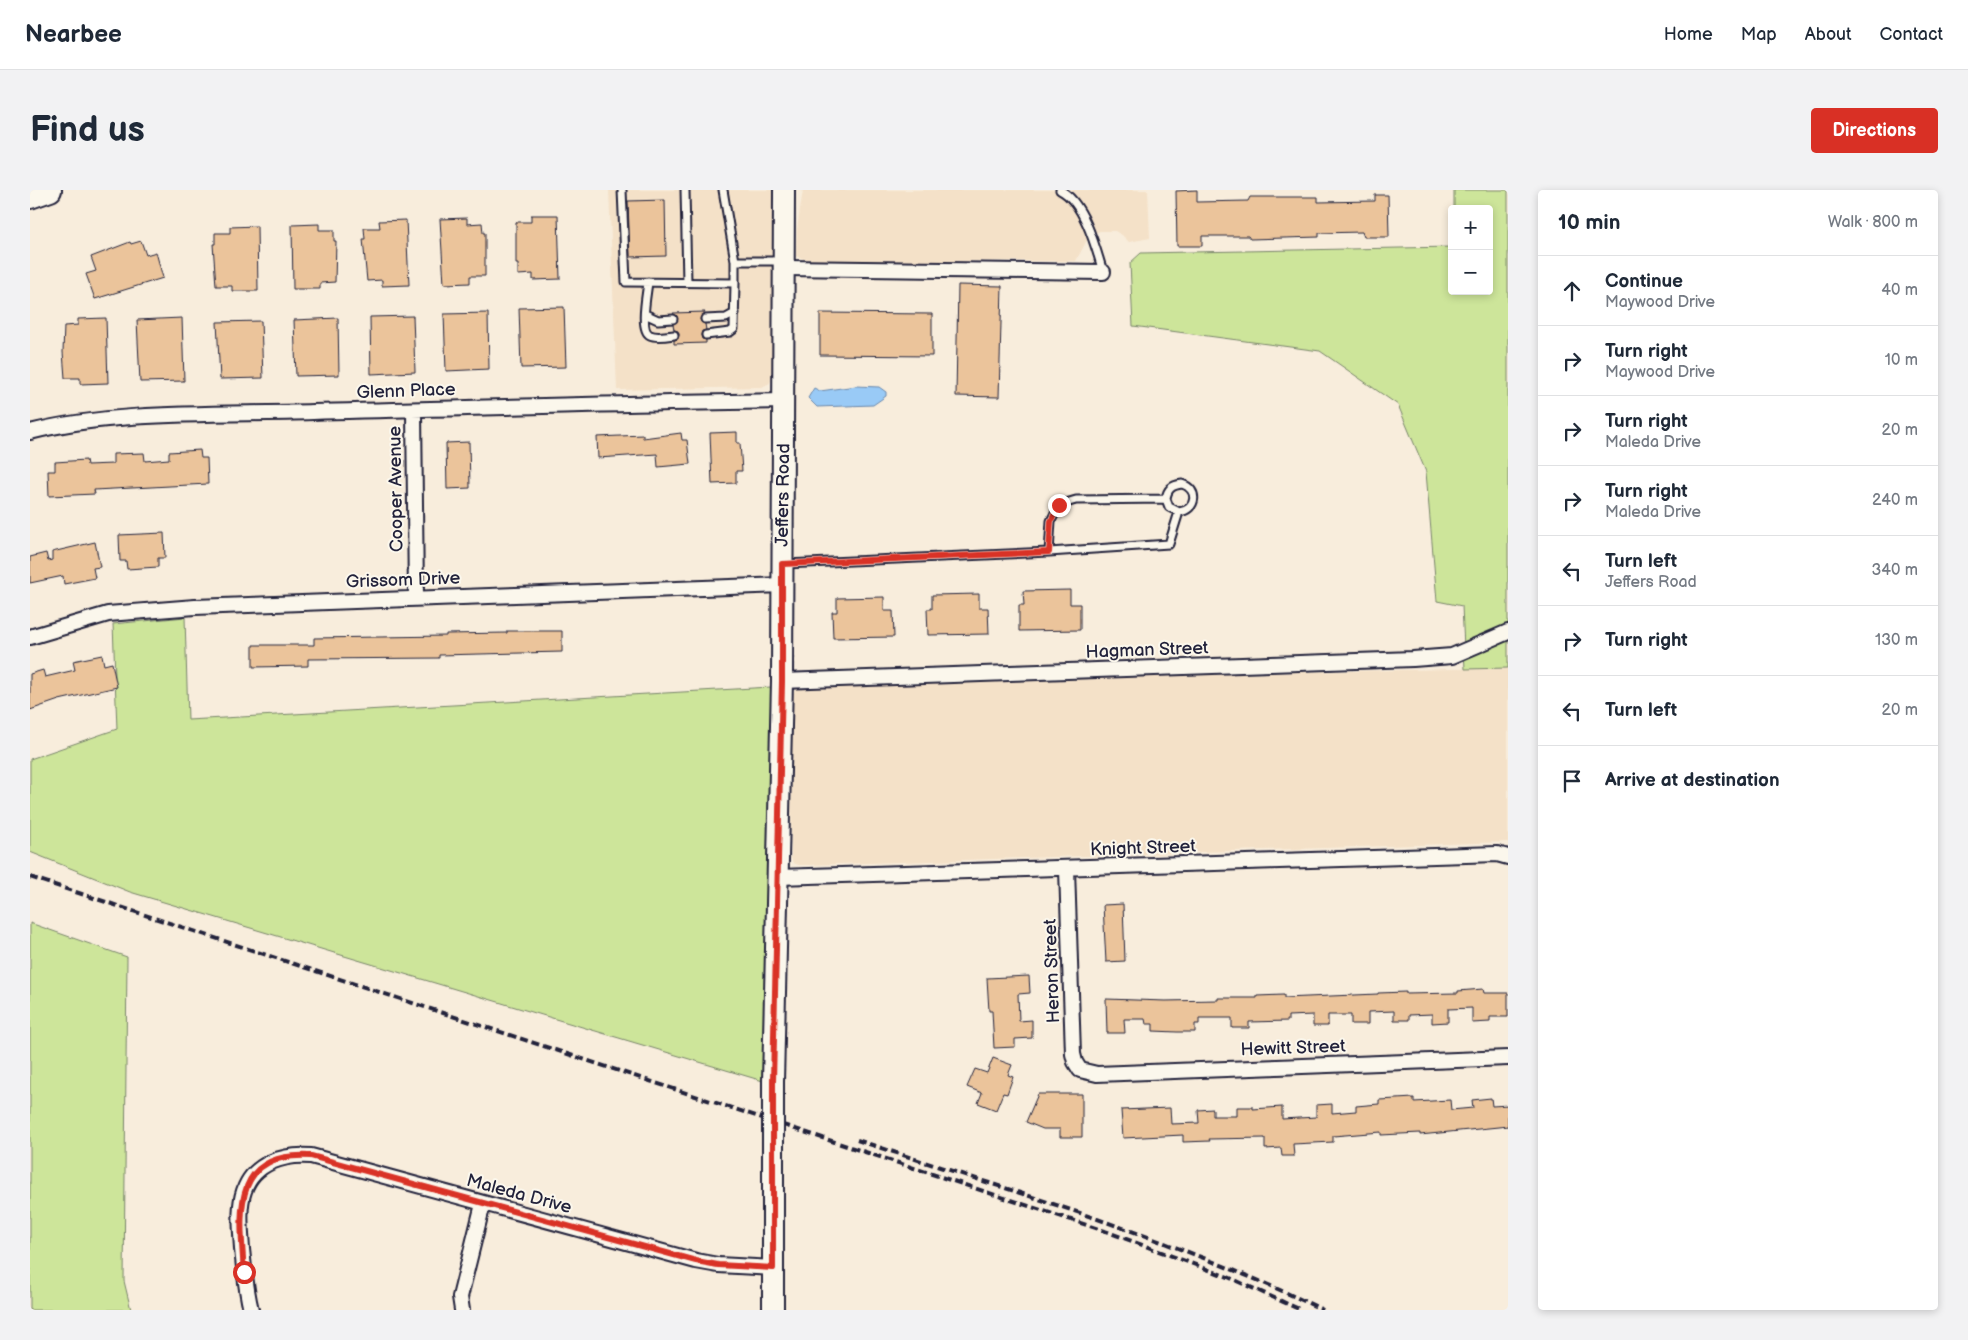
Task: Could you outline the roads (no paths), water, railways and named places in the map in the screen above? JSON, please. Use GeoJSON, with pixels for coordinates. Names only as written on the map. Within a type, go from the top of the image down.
{"type":"FeatureCollection","features":[{"type":"Feature","properties":{"kind":"main road"},"geometry":{"type":"LineString","coordinates":[[30,197],[50,190]]}},
{"type":"Feature","properties":{"kind":"main road","name":"Jeffers Road"},"geometry":{"type":"LineString","coordinates":[[773,1310],[773,1082],[782,681],[784,190]]}},
{"type":"Feature","properties":{"kind":"street"},"geometry":{"type":"LineString","coordinates":[[784,265],[1103,272]]}},
{"type":"Feature","properties":{"kind":"street","name":"Glenn Place"},"geometry":{"type":"LineString","coordinates":[[30,432],[121,418],[784,401]]}},
{"type":"Feature","properties":{"kind":"street","name":"Cooper Avenue"},"geometry":{"type":"LineString","coordinates":[[414,410],[416,598]]}},
{"type":"Feature","properties":{"kind":"street","name":"Grissom Drive"},"geometry":{"type":"LineString","coordinates":[[30,636],[108,614],[195,607],[782,585]]}},
{"type":"Feature","properties":{"kind":"street","name":"Hagman Street"},"geometry":{"type":"LineString","coordinates":[[782,681],[1413,660],[1452,656],[1508,632]]}},
{"type":"Feature","properties":{"kind":"street","name":"Knight Street"},"geometry":{"type":"LineString","coordinates":[[778,877],[1497,854],[1508,857]]}},
{"type":"Feature","properties":{"kind":"street","name":"Heron Street"},"geometry":{"type":"LineString","coordinates":[[1068,869],[1073,1054],[1080,1070]]}},
{"type":"Feature","properties":{"kind":"street","name":"Hewitt Street"},"geometry":{"type":"LineString","coordinates":[[1080,1070],[1097,1074],[1508,1058]]}},
{"type":"Feature","properties":{"kind":"street","name":"Maleda Drive"},"geometry":{"type":"LineString","coordinates":[[251,1310],[244,1272],[241,1229],[244,1191],[251,1178],[259,1170],[282,1157],[311,1156],[696,1261],[718,1265],[773,1268]]}},
{"type":"Feature","properties":{"kind":"street"},"geometry":{"type":"LineString","coordinates":[[462,1310],[460,1296],[483,1204]]}},
{"type":"Feature","properties":{"kind":"lane"},"geometry":{"type":"LineString","coordinates":[[622,190],[626,282],[735,283]]}},
{"type":"Feature","properties":{"kind":"lane"},"geometry":{"type":"LineString","coordinates":[[685,190],[686,282]]}},
{"type":"Feature","properties":{"kind":"lane"},"geometry":{"type":"LineString","coordinates":[[706,335],[730,332],[734,328],[735,261],[723,190]]}},
{"type":"Feature","properties":{"kind":"lane"},"geometry":{"type":"LineString","coordinates":[[1060,190],[1074,201],[1094,237],[1103,272]]}},
{"type":"Feature","properties":{"kind":"lane"},"geometry":{"type":"LineString","coordinates":[[735,261],[784,265]]}},
{"type":"Feature","properties":{"kind":"lane"},"geometry":{"type":"LineString","coordinates":[[648,282],[645,314],[646,330],[650,335],[674,335]]}},
{"type":"Feature","properties":{"kind":"lane"},"geometry":{"type":"LineString","coordinates":[[705,318],[726,318],[735,313]]}},
{"type":"Feature","properties":{"kind":"lane"},"geometry":{"type":"LineString","coordinates":[[645,314],[658,320],[673,320]]}},
{"type":"Feature","properties":{"kind":"lane"},"geometry":{"type":"LineString","coordinates":[[1182,484],[1190,488],[1194,497],[1192,506],[1185,511],[1179,512],[1169,507],[1166,499],[1172,486],[1182,484]]}},
{"type":"Feature","properties":{"kind":"lane"},"geometry":{"type":"LineString","coordinates":[[1049,552],[1051,521],[1059,505],[1076,500],[1166,499]]}},
{"type":"Feature","properties":{"kind":"lane"},"geometry":{"type":"LineString","coordinates":[[782,564],[1049,552],[1169,544],[1179,512]]}},
{"type":"Feature","properties":{"kind":"water"},"geometry":{"type":"Polygon","coordinates":[[[856,386],[879,387],[886,392],[886,396],[873,405],[817,407],[808,398],[814,388],[820,391],[856,386]]]}},
{"type":"Feature","properties":{"kind":"railway"},"geometry":{"type":"LineString","coordinates":[[30,877],[1105,1231],[1228,1277],[1301,1310]]}},
{"type":"Feature","properties":{"kind":"railway"},"geometry":{"type":"LineString","coordinates":[[857,1140],[1151,1238],[1267,1284],[1323,1310]]}}]}
